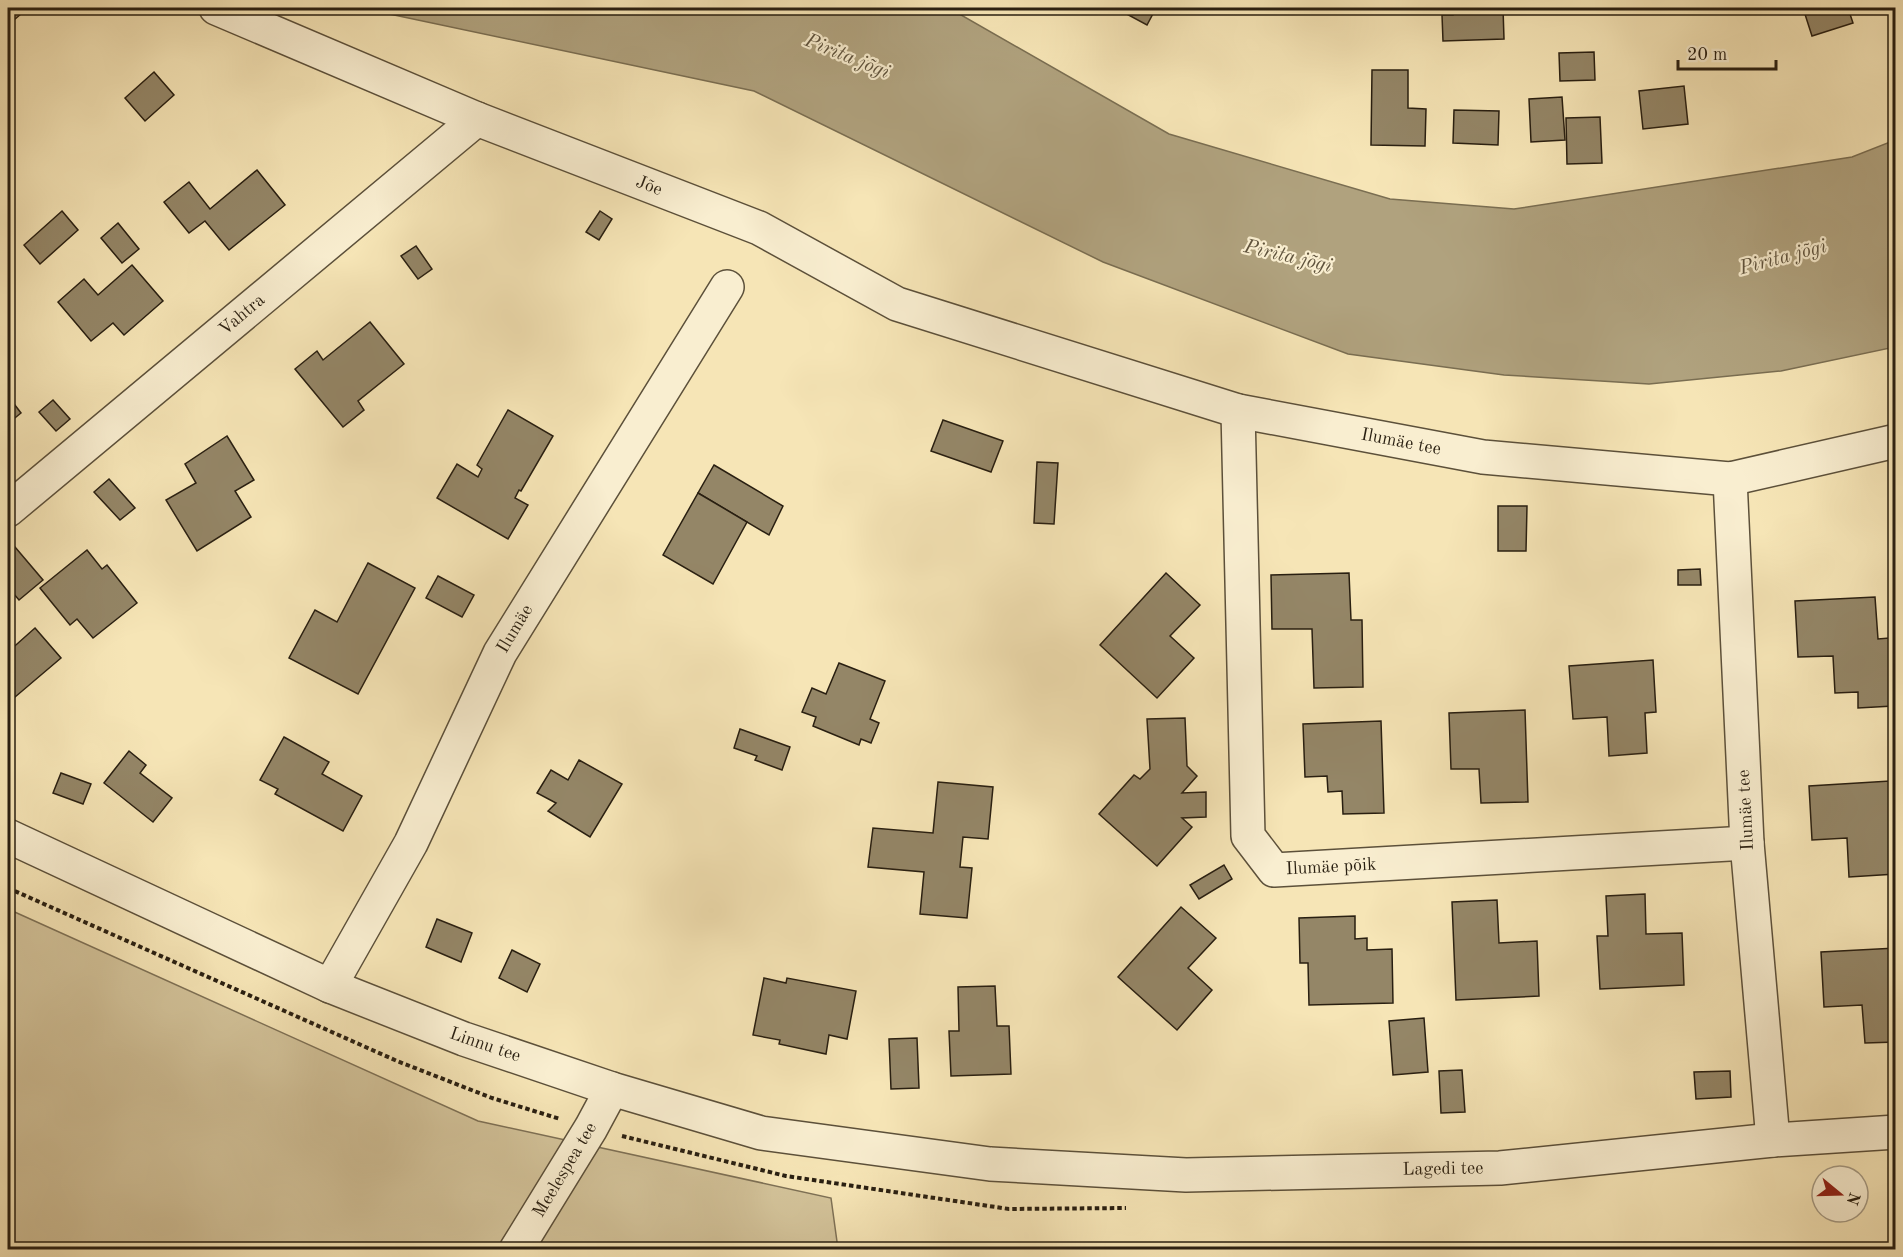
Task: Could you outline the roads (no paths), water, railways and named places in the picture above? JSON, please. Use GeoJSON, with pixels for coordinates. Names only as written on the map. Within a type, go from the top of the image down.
{"type":"FeatureCollection","features":[{"type":"Feature","properties":{"kind":"street","name":"Jõe"},"geometry":{"type":"LineString","coordinates":[[216,8],[477,119],[759,228],[897,304],[1080,361]]}},
{"type":"Feature","properties":{"kind":"street","name":"Vahtra"},"geometry":{"type":"LineString","coordinates":[[8,510],[477,119]]}},
{"type":"Feature","properties":{"kind":"street","name":"Ilumäe"},"geometry":{"type":"LineString","coordinates":[[330,986],[411,843],[500,653],[726,286]]}},
{"type":"Feature","properties":{"kind":"street","name":"Ilumäe tee"},"geometry":{"type":"LineString","coordinates":[[1080,361],[1238,411],[1483,457],[1730,479],[1896,441]]}},
{"type":"Feature","properties":{"kind":"street","name":"Ilumäe põik"},"geometry":{"type":"LineString","coordinates":[[1238,411],[1248,836],[1274,870],[1748,843]]}},
{"type":"Feature","properties":{"kind":"street","name":"Ilumäe tee"},"geometry":{"type":"LineString","coordinates":[[1730,479],[1748,843],[1773,1140]]}},
{"type":"Feature","properties":{"kind":"street","name":"Linnu tee"},"geometry":{"type":"LineString","coordinates":[[8,836],[330,986],[465,1039],[612,1089],[761,1133],[990,1164]]}},
{"type":"Feature","properties":{"kind":"street","name":"Meelespea tee"},"geometry":{"type":"LineString","coordinates":[[516,1250],[591,1128],[612,1089]]}},
{"type":"Feature","properties":{"kind":"street","name":"Lagedi tee"},"geometry":{"type":"LineString","coordinates":[[990,1164],[1186,1174],[1500,1168],[1773,1140],[1896,1132]]}},
{"type":"Feature","properties":{"kind":"water","name":"Pirita jõgi"},"geometry":{"type":"Polygon","coordinates":[[[361,8],[949,8],[1169,134],[1390,199],[1514,209],[1852,157],[1895,140],[1895,347],[1781,371],[1649,384],[1504,375],[1348,354],[1103,262],[754,91],[361,8]]]}}]}
